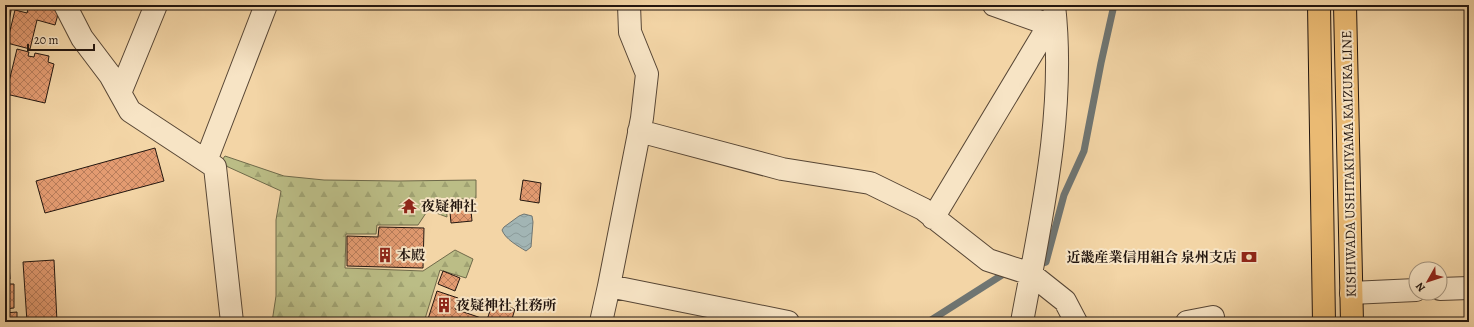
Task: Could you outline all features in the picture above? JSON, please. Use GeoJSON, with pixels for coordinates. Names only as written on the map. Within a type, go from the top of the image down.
{"type":"FeatureCollection","features":[{"type":"Feature","properties":{"kind":"main road","name":"KISHIWADA USHITAKIYAMA KAIZUKA LINE"},"geometry":{"type":"LineString","coordinates":[[1318,5],[1324,322]]}},
{"type":"Feature","properties":{"kind":"main road","name":"KISHIWADA USHITAKIYAMA KAIZUKA LINE"},"geometry":{"type":"LineString","coordinates":[[1345,5],[1352,322]]}},
{"type":"Feature","properties":{"kind":"street"},"geometry":{"type":"LineString","coordinates":[[65,5],[82,38],[110,75],[130,111],[215,167],[232,322]]}},
{"type":"Feature","properties":{"kind":"street"},"geometry":{"type":"LineString","coordinates":[[120,93],[156,5]]}},
{"type":"Feature","properties":{"kind":"street"},"geometry":{"type":"LineString","coordinates":[[601,322],[639,131],[647,74],[630,32],[629,5]]}},
{"type":"Feature","properties":{"kind":"street"},"geometry":{"type":"LineString","coordinates":[[994,5],[1053,15]]}},
{"type":"Feature","properties":{"kind":"street"},"geometry":{"type":"LineString","coordinates":[[206,161],[262,6]]}},
{"type":"Feature","properties":{"kind":"street"},"geometry":{"type":"LineString","coordinates":[[933,218],[1053,15]]}},
{"type":"Feature","properties":{"kind":"street"},"geometry":{"type":"LineString","coordinates":[[1022,322],[1046,191],[1056,109],[1057,30],[1053,15]]}},
{"type":"Feature","properties":{"kind":"street"},"geometry":{"type":"LineString","coordinates":[[639,131],[782,169],[870,183],[923,209],[988,260],[1031,274],[1065,301],[1076,322]]}},
{"type":"Feature","properties":{"kind":"street"},"geometry":{"type":"LineString","coordinates":[[609,286],[788,322]]}},
{"type":"Feature","properties":{"kind":"street"},"geometry":{"type":"LineString","coordinates":[[1448,289],[1469,288]]}},
{"type":"Feature","properties":{"kind":"street"},"geometry":{"type":"LineString","coordinates":[[1351,293],[1408,290]]}},
{"type":"Feature","properties":{"kind":"street"},"geometry":{"type":"LineString","coordinates":[[1187,322],[1213,317]]}},
{"type":"Feature","properties":{"kind":"green space"},"geometry":{"type":"Polygon","coordinates":[[[225,156],[284,176],[324,180],[476,180],[476,198],[446,200],[447,217],[428,210],[418,225],[377,225],[376,234],[346,234],[345,268],[423,271],[455,250],[473,259],[466,278],[440,270],[424,322],[272,322],[276,296],[276,220],[281,191],[226,166],[222,160],[225,156]]]}},
{"type":"Feature","properties":{"kind":"water"},"geometry":{"type":"Polygon","coordinates":[[[524,214],[532,216],[533,222],[531,247],[526,251],[509,239],[502,230],[519,216],[524,214]]]}},
{"type":"Feature","properties":{"kind":"building"},"geometry":{"type":"Polygon","coordinates":[[[5,5],[12,5],[5,44],[5,5]]]}},
{"type":"Feature","properties":{"kind":"building"},"geometry":{"type":"Polygon","coordinates":[[[29,5],[40,5],[59,11],[55,25],[37,20],[30,49],[7,43],[15,10],[27,13],[29,5]]]}},
{"type":"Feature","properties":{"kind":"building"},"geometry":{"type":"Polygon","coordinates":[[[17,49],[29,52],[28,56],[34,57],[35,53],[49,56],[48,62],[54,64],[45,103],[6,94],[17,49]]]}},
{"type":"Feature","properties":{"kind":"building"},"geometry":{"type":"Polygon","coordinates":[[[5,63],[9,64],[5,79],[5,63]]]}},
{"type":"Feature","properties":{"kind":"building"},"geometry":{"type":"Polygon","coordinates":[[[155,148],[164,181],[45,213],[36,181],[155,148]]]}},
{"type":"Feature","properties":{"kind":"building"},"geometry":{"type":"Polygon","coordinates":[[[523,180],[541,183],[539,203],[520,200],[523,180]]]}},
{"type":"Feature","properties":{"kind":"building"},"geometry":{"type":"Polygon","coordinates":[[[470,200],[472,221],[451,223],[449,201],[470,200]]]}},
{"type":"Feature","properties":{"kind":"building","name":"本殿"},"geometry":{"type":"Polygon","coordinates":[[[379,227],[424,228],[423,268],[347,266],[347,236],[378,237],[379,227]]]}},
{"type":"Feature","properties":{"kind":"building"},"geometry":{"type":"Polygon","coordinates":[[[54,260],[57,322],[27,322],[23,262],[54,260]]]}},
{"type":"Feature","properties":{"kind":"building"},"geometry":{"type":"Polygon","coordinates":[[[5,264],[9,264],[10,279],[5,279],[5,264]]]}},
{"type":"Feature","properties":{"kind":"building"},"geometry":{"type":"Polygon","coordinates":[[[443,271],[460,278],[455,291],[438,284],[443,271]]]}},
{"type":"Feature","properties":{"kind":"building"},"geometry":{"type":"Polygon","coordinates":[[[5,284],[14,284],[14,308],[5,309],[5,284]]]}},
{"type":"Feature","properties":{"kind":"building","name":"夜疑神社 社務所"},"geometry":{"type":"Polygon","coordinates":[[[437,291],[458,298],[455,309],[487,320],[493,301],[515,309],[511,322],[427,322],[437,291]]]}},
{"type":"Feature","properties":{"kind":"building"},"geometry":{"type":"Polygon","coordinates":[[[17,312],[17,322],[5,322],[5,313],[17,312]]]}},
{"type":"Feature","properties":{"kind":"waterway"},"geometry":{"type":"LineString","coordinates":[[1035,265],[1046,262],[1064,195],[1084,151],[1114,5]]}},
{"type":"Feature","properties":{"kind":"waterway"},"geometry":{"type":"LineString","coordinates":[[928,322],[1002,275],[1008,273]]}},
{"type":"Feature","properties":{"kind":"place","name":"夜疑神社"},"geometry":{"type":"Point","coordinates":[409,206]}},
{"type":"Feature","properties":{"kind":"place","name":"本殿"},"geometry":{"type":"Point","coordinates":[385,255]}},
{"type":"Feature","properties":{"kind":"place","name":"近畿産業信用組合 泉州支店"},"geometry":{"type":"Point","coordinates":[1249,257]}},
{"type":"Feature","properties":{"kind":"place","name":"夜疑神社 社務所"},"geometry":{"type":"Point","coordinates":[444,305]}}]}
